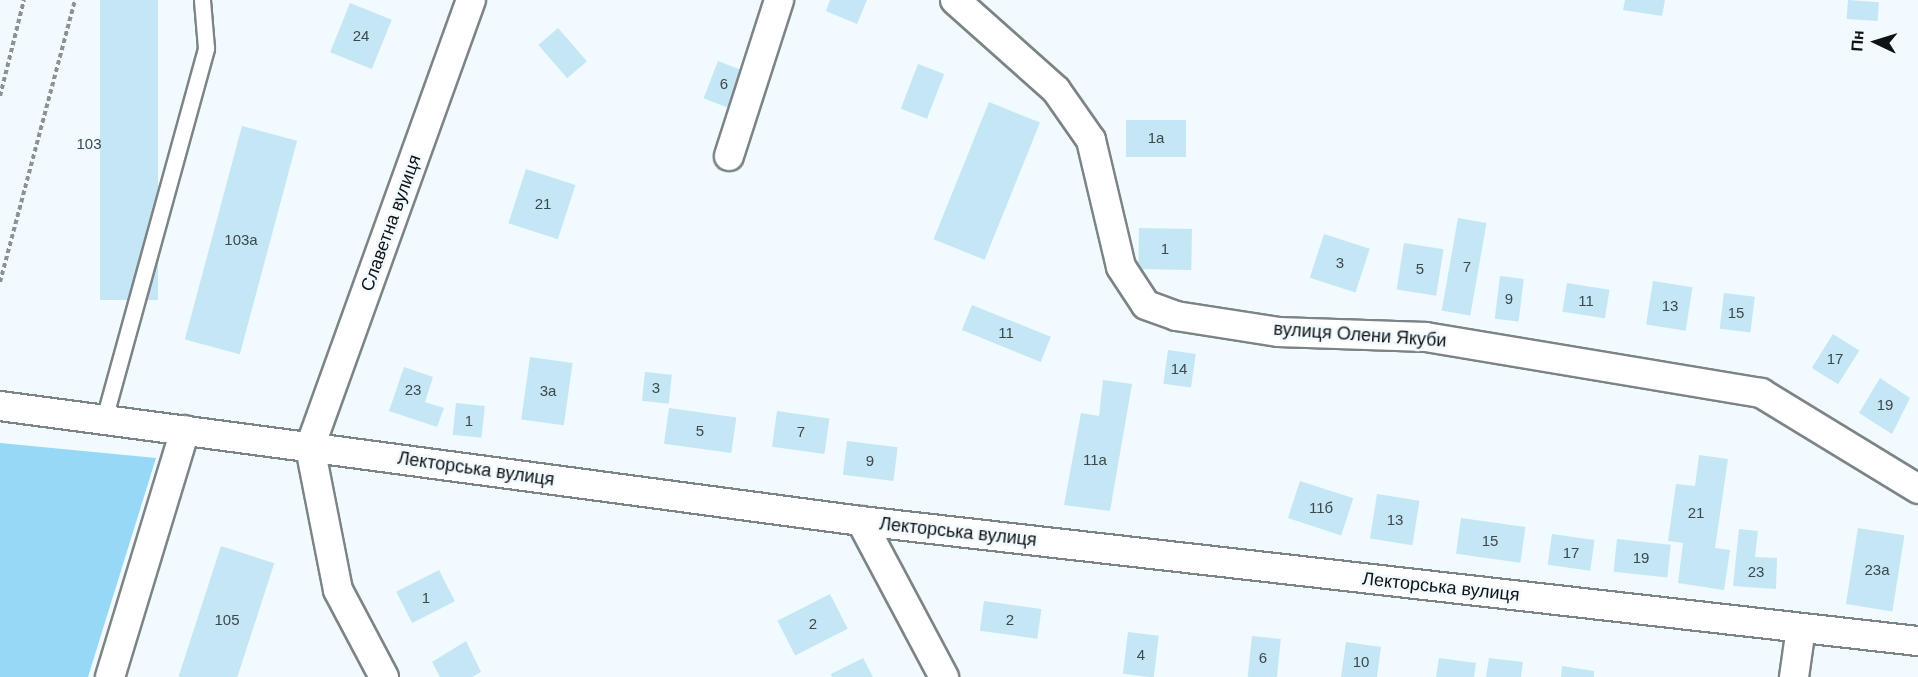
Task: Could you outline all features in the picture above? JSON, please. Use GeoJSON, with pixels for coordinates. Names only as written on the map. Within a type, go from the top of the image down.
{"type":"FeatureCollection","features":[{"type":"Feature","properties":{"kind":"street","name":"Славетна вулиця"},"geometry":{"type":"LineString","coordinates":[[310,447],[471,0]]}},
{"type":"Feature","properties":{"kind":"street"},"geometry":{"type":"LineString","coordinates":[[729,156],[779,0]]}},
{"type":"Feature","properties":{"kind":"street","name":"вулиця Олени Якуби"},"geometry":{"type":"LineString","coordinates":[[955,0],[1056,90],[1091,140],[1121,267],[1146,305],[1176,315],[1278,332],[1426,337],[1761,393],[1918,489]]}},
{"type":"Feature","properties":{"kind":"street","name":"Лекторська вулиця"},"geometry":{"type":"LineString","coordinates":[[0,406],[861,521],[1918,641]]}},
{"type":"Feature","properties":{"kind":"street"},"geometry":{"type":"LineString","coordinates":[[110,677],[185,430]]}},
{"type":"Feature","properties":{"kind":"street"},"geometry":{"type":"LineString","coordinates":[[310,447],[338,590],[384,677]]}},
{"type":"Feature","properties":{"kind":"street"},"geometry":{"type":"LineString","coordinates":[[861,521],[944,677]]}},
{"type":"Feature","properties":{"kind":"street"},"geometry":{"type":"LineString","coordinates":[[1794,677],[1801,628]]}},
{"type":"Feature","properties":{"kind":"lane"},"geometry":{"type":"LineString","coordinates":[[104,419],[206,48],[202,0]]}},
{"type":"Feature","properties":{"kind":"path"},"geometry":{"type":"LineString","coordinates":[[0,96],[24,0]]}},
{"type":"Feature","properties":{"kind":"path"},"geometry":{"type":"LineString","coordinates":[[0,282],[75,0]]}},
{"type":"Feature","properties":{"kind":"shaded area"},"geometry":{"type":"Polygon","coordinates":[[[0,443],[156,458],[88,677],[0,677],[0,443]]]}},
{"type":"Feature","properties":{"kind":"building"},"geometry":{"type":"Polygon","coordinates":[[[100,0],[158,0],[158,300],[100,300],[100,0]]]}},
{"type":"Feature","properties":{"kind":"building"},"geometry":{"type":"Polygon","coordinates":[[[830,0],[867,0],[857,24],[826,11],[830,0]]]}},
{"type":"Feature","properties":{"kind":"building"},"geometry":{"type":"Polygon","coordinates":[[[1625,0],[1665,0],[1662,16],[1623,10],[1625,0]]]}},
{"type":"Feature","properties":{"kind":"building"},"geometry":{"type":"Polygon","coordinates":[[[1848,0],[1879,2],[1878,21],[1847,19],[1848,0]]]}},
{"type":"Feature","properties":{"kind":"building"},"geometry":{"type":"Polygon","coordinates":[[[350,3],[392,20],[372,69],[330,52],[350,3]]]}},
{"type":"Feature","properties":{"kind":"building"},"geometry":{"type":"Polygon","coordinates":[[[558,28],[587,61],[567,78],[538,45],[558,28]]]}},
{"type":"Feature","properties":{"kind":"building"},"geometry":{"type":"Polygon","coordinates":[[[718,61],[744,71],[730,108],[704,98],[718,61]]]}},
{"type":"Feature","properties":{"kind":"building"},"geometry":{"type":"Polygon","coordinates":[[[918,64],[944,74],[927,119],[901,109],[918,64]]]}},
{"type":"Feature","properties":{"kind":"building"},"geometry":{"type":"Polygon","coordinates":[[[989,102],[1040,123],[985,260],[934,239],[989,102]]]}},
{"type":"Feature","properties":{"kind":"building"},"geometry":{"type":"Polygon","coordinates":[[[1126,120],[1186,120],[1186,157],[1126,157],[1126,120]]]}},
{"type":"Feature","properties":{"kind":"building"},"geometry":{"type":"Polygon","coordinates":[[[242,126],[297,141],[240,354],[185,339],[242,126]]]}},
{"type":"Feature","properties":{"kind":"building"},"geometry":{"type":"Polygon","coordinates":[[[526,169],[575,185],[558,239],[508,223],[526,169]]]}},
{"type":"Feature","properties":{"kind":"building"},"geometry":{"type":"Polygon","coordinates":[[[1458,218],[1487,223],[1470,316],[1442,311],[1458,218]]]}},
{"type":"Feature","properties":{"kind":"building"},"geometry":{"type":"Polygon","coordinates":[[[1139,228],[1192,229],[1191,270],[1138,269],[1139,228]]]}},
{"type":"Feature","properties":{"kind":"building"},"geometry":{"type":"Polygon","coordinates":[[[1324,234],[1370,249],[1355,293],[1310,278],[1324,234]]]}},
{"type":"Feature","properties":{"kind":"building"},"geometry":{"type":"Polygon","coordinates":[[[1404,243],[1444,249],[1436,296],[1397,289],[1404,243]]]}},
{"type":"Feature","properties":{"kind":"building"},"geometry":{"type":"Polygon","coordinates":[[[1500,276],[1524,279],[1519,322],[1495,319],[1500,276]]]}},
{"type":"Feature","properties":{"kind":"building"},"geometry":{"type":"Polygon","coordinates":[[[1653,281],[1693,287],[1686,331],[1646,324],[1653,281]]]}},
{"type":"Feature","properties":{"kind":"building"},"geometry":{"type":"Polygon","coordinates":[[[1567,283],[1609,290],[1605,318],[1562,312],[1567,283]]]}},
{"type":"Feature","properties":{"kind":"building"},"geometry":{"type":"Polygon","coordinates":[[[1724,293],[1755,297],[1750,333],[1720,329],[1724,293]]]}},
{"type":"Feature","properties":{"kind":"building"},"geometry":{"type":"Polygon","coordinates":[[[972,305],[1051,337],[1041,362],[962,330],[972,305]]]}},
{"type":"Feature","properties":{"kind":"building"},"geometry":{"type":"Polygon","coordinates":[[[1833,334],[1859,350],[1838,384],[1812,368],[1833,334]]]}},
{"type":"Feature","properties":{"kind":"building"},"geometry":{"type":"Polygon","coordinates":[[[1168,350],[1196,354],[1191,388],[1163,384],[1168,350]]]}},
{"type":"Feature","properties":{"kind":"building"},"geometry":{"type":"Polygon","coordinates":[[[530,357],[573,363],[564,425],[521,419],[530,357]]]}},
{"type":"Feature","properties":{"kind":"building"},"geometry":{"type":"Polygon","coordinates":[[[404,367],[433,377],[425,402],[444,408],[437,427],[389,411],[404,367]]]}},
{"type":"Feature","properties":{"kind":"building"},"geometry":{"type":"Polygon","coordinates":[[[645,372],[672,375],[669,404],[642,401],[645,372]]]}},
{"type":"Feature","properties":{"kind":"building"},"geometry":{"type":"Polygon","coordinates":[[[1880,378],[1910,398],[1892,434],[1859,413],[1880,378]]]}},
{"type":"Feature","properties":{"kind":"building"},"geometry":{"type":"Polygon","coordinates":[[[1103,380],[1132,384],[1110,511],[1064,505],[1081,413],[1099,416],[1103,380]]]}},
{"type":"Feature","properties":{"kind":"building"},"geometry":{"type":"Polygon","coordinates":[[[456,403],[485,406],[481,438],[453,435],[456,403]]]}},
{"type":"Feature","properties":{"kind":"building"},"geometry":{"type":"Polygon","coordinates":[[[669,408],[736,417],[731,453],[664,444],[669,408]]]}},
{"type":"Feature","properties":{"kind":"building"},"geometry":{"type":"Polygon","coordinates":[[[777,411],[829,418],[824,454],[772,447],[777,411]]]}},
{"type":"Feature","properties":{"kind":"building"},"geometry":{"type":"Polygon","coordinates":[[[847,441],[898,447],[893,481],[843,475],[847,441]]]}},
{"type":"Feature","properties":{"kind":"building"},"geometry":{"type":"Polygon","coordinates":[[[1699,455],[1728,459],[1715,548],[1730,550],[1724,590],[1678,583],[1683,543],[1668,541],[1676,484],[1695,486],[1699,455]]]}},
{"type":"Feature","properties":{"kind":"building"},"geometry":{"type":"Polygon","coordinates":[[[1300,481],[1353,498],[1341,535],[1288,518],[1300,481]]]}},
{"type":"Feature","properties":{"kind":"building"},"geometry":{"type":"Polygon","coordinates":[[[1377,494],[1419,501],[1412,545],[1370,538],[1377,494]]]}},
{"type":"Feature","properties":{"kind":"building"},"geometry":{"type":"Polygon","coordinates":[[[1461,518],[1525,527],[1520,563],[1456,554],[1461,518]]]}},
{"type":"Feature","properties":{"kind":"building"},"geometry":{"type":"Polygon","coordinates":[[[1858,528],[1904,535],[1892,611],[1846,604],[1858,528]]]}},
{"type":"Feature","properties":{"kind":"building"},"geometry":{"type":"Polygon","coordinates":[[[1739,529],[1758,531],[1755,557],[1777,558],[1776,589],[1733,586],[1739,529]]]}},
{"type":"Feature","properties":{"kind":"building"},"geometry":{"type":"Polygon","coordinates":[[[1552,534],[1595,540],[1590,571],[1548,565],[1552,534]]]}},
{"type":"Feature","properties":{"kind":"building"},"geometry":{"type":"Polygon","coordinates":[[[1617,539],[1671,545],[1667,577],[1614,572],[1617,539]]]}},
{"type":"Feature","properties":{"kind":"building"},"geometry":{"type":"Polygon","coordinates":[[[221,546],[274,563],[237,677],[179,676],[221,546]]]}},
{"type":"Feature","properties":{"kind":"building"},"geometry":{"type":"Polygon","coordinates":[[[439,570],[455,601],[412,623],[396,592],[439,570]]]}},
{"type":"Feature","properties":{"kind":"building"},"geometry":{"type":"Polygon","coordinates":[[[830,594],[848,629],[795,656],[777,621],[830,594]]]}},
{"type":"Feature","properties":{"kind":"building"},"geometry":{"type":"Polygon","coordinates":[[[984,601],[1041,609],[1037,639],[980,631],[984,601]]]}},
{"type":"Feature","properties":{"kind":"building"},"geometry":{"type":"Polygon","coordinates":[[[1128,632],[1159,636],[1154,677],[1123,674],[1128,632]]]}},
{"type":"Feature","properties":{"kind":"building"},"geometry":{"type":"Polygon","coordinates":[[[1252,636],[1281,639],[1277,677],[1248,677],[1252,636]]]}},
{"type":"Feature","properties":{"kind":"building"},"geometry":{"type":"Polygon","coordinates":[[[466,641],[481,672],[472,677],[440,677],[432,662],[466,641]]]}},
{"type":"Feature","properties":{"kind":"building"},"geometry":{"type":"Polygon","coordinates":[[[1346,642],[1381,647],[1377,677],[1341,677],[1346,642]]]}},
{"type":"Feature","properties":{"kind":"building"},"geometry":{"type":"Polygon","coordinates":[[[863,658],[873,677],[832,677],[831,674],[863,658]]]}},
{"type":"Feature","properties":{"kind":"building"},"geometry":{"type":"Polygon","coordinates":[[[1439,658],[1476,663],[1474,677],[1436,677],[1439,658]]]}},
{"type":"Feature","properties":{"kind":"building"},"geometry":{"type":"Polygon","coordinates":[[[1489,658],[1523,662],[1521,677],[1486,677],[1489,658]]]}},
{"type":"Feature","properties":{"kind":"building"},"geometry":{"type":"Polygon","coordinates":[[[1562,666],[1594,671],[1594,677],[1561,677],[1562,666]]]}}]}
